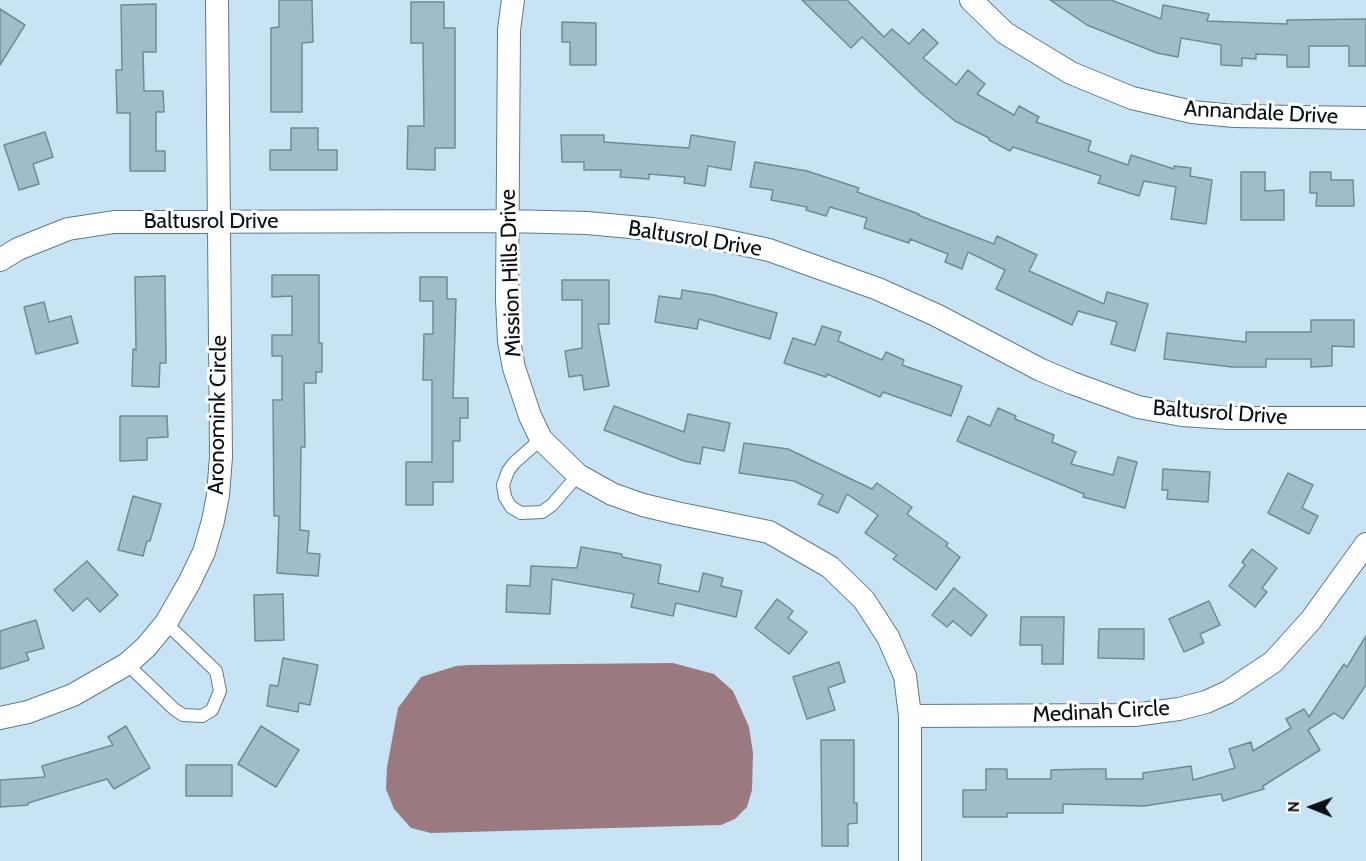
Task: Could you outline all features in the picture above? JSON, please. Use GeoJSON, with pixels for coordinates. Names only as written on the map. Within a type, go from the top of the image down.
{"type":"FeatureCollection","features":[{"type":"Feature","properties":{"kind":"street","name":"Aronomink Circle"},"geometry":{"type":"LineString","coordinates":[[0,718],[49,705],[73,695],[127,663],[146,647],[166,623],[204,552],[218,495],[221,457],[217,0]]}},
{"type":"Feature","properties":{"kind":"street","name":"Mission Hills Drive"},"geometry":{"type":"LineString","coordinates":[[513,0],[509,30],[507,220],[509,341],[521,394],[541,439],[578,475],[612,494],[643,505],[769,532],[830,567],[864,600],[888,637],[905,676],[910,716],[910,861]]}},
{"type":"Feature","properties":{"kind":"street","name":"Annandale Drive"},"geometry":{"type":"LineString","coordinates":[[971,0],[1005,33],[1071,73],[1132,98],[1192,112],[1234,116],[1366,118]]}},
{"type":"Feature","properties":{"kind":"street","name":"Baltusrol Drive"},"geometry":{"type":"LineString","coordinates":[[0,260],[48,235],[85,225],[114,222],[507,220],[652,229],[713,238],[769,250],[878,289],[936,315],[1041,370],[1138,406],[1182,415],[1228,418],[1366,418]]}},
{"type":"Feature","properties":{"kind":"street","name":"Medinah Circle"},"geometry":{"type":"LineString","coordinates":[[910,716],[1134,715],[1179,709],[1206,702],[1228,692],[1273,662],[1311,620],[1366,544]]}},
{"type":"Feature","properties":{"kind":"lane"},"geometry":{"type":"LineString","coordinates":[[541,439],[508,471],[503,485],[505,497],[511,507],[521,513],[542,512],[552,505],[578,475]]}},
{"type":"Feature","properties":{"kind":"lane"},"geometry":{"type":"LineString","coordinates":[[127,663],[183,715],[202,716],[212,710],[220,691],[216,671],[166,623]]}},
{"type":"Feature","properties":{"kind":"shaded area"},"geometry":{"type":"Polygon","coordinates":[[[673,663],[714,674],[733,691],[749,727],[753,753],[752,790],[747,807],[735,819],[721,825],[431,833],[411,828],[394,809],[386,789],[387,767],[398,708],[421,677],[456,666],[469,665],[673,663]]]}},
{"type":"Feature","properties":{"kind":"building"},"geometry":{"type":"Polygon","coordinates":[[[279,0],[312,0],[313,42],[302,43],[302,112],[271,112],[271,28],[279,27],[279,0]]]}},
{"type":"Feature","properties":{"kind":"building"},"geometry":{"type":"Polygon","coordinates":[[[802,0],[847,0],[884,37],[892,29],[909,44],[923,29],[938,43],[923,58],[956,85],[968,70],[985,84],[977,94],[1014,115],[1019,106],[1039,117],[1036,122],[1091,141],[1088,151],[1128,165],[1131,155],[1174,169],[1174,166],[1191,168],[1190,176],[1212,180],[1206,224],[1171,219],[1176,187],[1144,181],[1139,196],[1098,183],[1101,176],[1013,147],[1010,151],[989,140],[955,121],[922,94],[862,37],[851,48],[802,0]]]}},
{"type":"Feature","properties":{"kind":"building"},"geometry":{"type":"Polygon","coordinates":[[[1050,0],[1111,0],[1161,19],[1163,5],[1209,14],[1207,21],[1287,24],[1287,20],[1366,19],[1366,66],[1349,66],[1349,46],[1309,46],[1309,67],[1287,67],[1287,55],[1256,54],[1256,59],[1242,58],[1242,66],[1221,65],[1221,45],[1181,38],[1178,57],[1157,53],[1087,25],[1050,0]]]}},
{"type":"Feature","properties":{"kind":"building"},"geometry":{"type":"Polygon","coordinates":[[[411,2],[444,2],[444,28],[455,28],[455,148],[435,148],[435,170],[407,169],[408,126],[424,126],[423,43],[411,43],[411,2]]]}},
{"type":"Feature","properties":{"kind":"building"},"geometry":{"type":"Polygon","coordinates":[[[156,4],[156,52],[143,52],[144,91],[163,91],[164,112],[156,112],[156,151],[165,151],[165,171],[130,171],[130,113],[117,113],[116,70],[122,70],[121,5],[156,4]]]}},
{"type":"Feature","properties":{"kind":"building"},"geometry":{"type":"Polygon","coordinates":[[[0,9],[25,25],[0,65],[0,9]]]}},
{"type":"Feature","properties":{"kind":"building"},"geometry":{"type":"Polygon","coordinates":[[[562,22],[596,23],[596,65],[570,65],[570,42],[562,42],[562,22]]]}},
{"type":"Feature","properties":{"kind":"building"},"geometry":{"type":"Polygon","coordinates":[[[291,128],[318,128],[318,150],[337,150],[337,170],[270,170],[270,150],[291,150],[291,128]]]}},
{"type":"Feature","properties":{"kind":"building"},"geometry":{"type":"Polygon","coordinates":[[[45,132],[53,157],[33,164],[39,184],[19,190],[4,145],[45,132]]]}},
{"type":"Feature","properties":{"kind":"building"},"geometry":{"type":"Polygon","coordinates":[[[561,135],[604,135],[604,142],[689,148],[691,135],[735,142],[731,170],[708,166],[705,186],[684,183],[685,177],[649,174],[649,179],[620,177],[621,170],[584,170],[584,162],[562,162],[561,135]]]}},
{"type":"Feature","properties":{"kind":"building"},"geometry":{"type":"Polygon","coordinates":[[[755,162],[807,171],[859,188],[857,192],[994,244],[997,236],[1037,255],[1029,271],[1104,304],[1107,292],[1148,304],[1135,351],[1111,344],[1117,322],[1078,311],[1072,325],[996,289],[1005,270],[968,252],[962,269],[945,262],[948,254],[910,239],[909,243],[864,228],[867,218],[830,207],[826,216],[806,210],[807,207],[771,200],[773,190],[750,187],[755,162]]]}},
{"type":"Feature","properties":{"kind":"building"},"geometry":{"type":"Polygon","coordinates":[[[1241,172],[1265,172],[1265,191],[1284,190],[1284,220],[1241,220],[1241,172]]]}},
{"type":"Feature","properties":{"kind":"building"},"geometry":{"type":"Polygon","coordinates":[[[1310,172],[1331,172],[1331,180],[1353,180],[1354,206],[1316,206],[1317,193],[1310,193],[1310,172]]]}},
{"type":"Feature","properties":{"kind":"building"},"geometry":{"type":"Polygon","coordinates":[[[272,275],[319,275],[319,343],[322,343],[322,372],[316,372],[316,383],[304,383],[305,447],[301,447],[300,530],[309,531],[307,553],[320,554],[318,576],[277,573],[279,516],[274,516],[273,400],[282,400],[282,356],[272,356],[272,335],[292,335],[292,296],[272,297],[272,275]]]}},
{"type":"Feature","properties":{"kind":"building"},"geometry":{"type":"Polygon","coordinates":[[[165,276],[166,363],[160,363],[159,387],[132,386],[133,349],[136,350],[135,277],[165,276]]]}},
{"type":"Feature","properties":{"kind":"building"},"geometry":{"type":"Polygon","coordinates":[[[420,277],[447,277],[447,299],[456,299],[453,398],[468,398],[468,418],[460,418],[460,441],[453,441],[453,482],[433,482],[433,505],[406,505],[406,462],[432,462],[432,380],[423,380],[424,334],[433,334],[433,301],[420,301],[420,277]]]}},
{"type":"Feature","properties":{"kind":"building"},"geometry":{"type":"Polygon","coordinates":[[[562,280],[609,280],[609,324],[598,324],[609,386],[584,390],[582,375],[569,377],[565,351],[582,348],[582,300],[562,300],[562,280]]]}},
{"type":"Feature","properties":{"kind":"building"},"geometry":{"type":"Polygon","coordinates":[[[682,290],[714,295],[777,313],[770,339],[699,319],[697,329],[655,322],[659,296],[681,299],[682,290]]]}},
{"type":"Feature","properties":{"kind":"building"},"geometry":{"type":"Polygon","coordinates":[[[44,302],[49,322],[71,316],[78,343],[36,354],[24,307],[44,302]]]}},
{"type":"Feature","properties":{"kind":"building"},"geometry":{"type":"Polygon","coordinates":[[[1311,320],[1354,320],[1354,347],[1332,346],[1332,366],[1311,367],[1311,359],[1266,359],[1266,367],[1232,367],[1164,359],[1167,333],[1246,342],[1246,332],[1311,332],[1311,320]]]}},
{"type":"Feature","properties":{"kind":"building"},"geometry":{"type":"Polygon","coordinates":[[[822,326],[841,332],[838,341],[882,360],[886,352],[904,360],[902,365],[962,386],[951,416],[883,392],[880,397],[827,374],[826,377],[784,363],[793,338],[815,345],[822,326]]]}},
{"type":"Feature","properties":{"kind":"building"},"geometry":{"type":"Polygon","coordinates":[[[614,406],[684,432],[688,414],[730,423],[724,451],[703,447],[700,464],[684,461],[604,430],[614,406]]]}},
{"type":"Feature","properties":{"kind":"building"},"geometry":{"type":"Polygon","coordinates":[[[998,408],[1016,416],[1015,419],[1054,435],[1052,442],[1076,452],[1071,464],[1113,475],[1118,457],[1137,462],[1125,508],[1083,497],[1084,494],[957,441],[968,416],[990,426],[998,408]]]}},
{"type":"Feature","properties":{"kind":"building"},"geometry":{"type":"Polygon","coordinates":[[[120,416],[167,416],[168,437],[147,438],[147,460],[120,461],[120,416]]]}},
{"type":"Feature","properties":{"kind":"building"},"geometry":{"type":"Polygon","coordinates":[[[744,443],[788,449],[872,489],[877,483],[912,507],[907,514],[948,543],[946,546],[960,557],[936,590],[893,559],[897,555],[865,533],[878,515],[847,494],[838,513],[818,504],[823,495],[794,481],[739,473],[744,443]]]}},
{"type":"Feature","properties":{"kind":"building"},"geometry":{"type":"Polygon","coordinates":[[[1163,469],[1210,472],[1208,502],[1167,499],[1168,490],[1162,490],[1163,469]]]}},
{"type":"Feature","properties":{"kind":"building"},"geometry":{"type":"Polygon","coordinates":[[[1288,473],[1313,485],[1302,508],[1318,516],[1309,534],[1268,513],[1288,473]]]}},
{"type":"Feature","properties":{"kind":"building"},"geometry":{"type":"Polygon","coordinates":[[[133,496],[161,504],[143,556],[118,550],[133,496]]]}},
{"type":"Feature","properties":{"kind":"building"},"geometry":{"type":"Polygon","coordinates":[[[581,547],[622,554],[622,557],[661,565],[658,583],[699,592],[703,573],[723,578],[721,586],[742,591],[736,617],[676,603],[673,616],[631,607],[634,594],[552,579],[550,614],[506,612],[507,585],[530,586],[531,566],[577,568],[581,547]]]}},
{"type":"Feature","properties":{"kind":"building"},"geometry":{"type":"Polygon","coordinates":[[[1252,549],[1277,568],[1262,588],[1267,592],[1255,607],[1229,586],[1245,565],[1242,562],[1252,549]]]}},
{"type":"Feature","properties":{"kind":"building"},"geometry":{"type":"Polygon","coordinates":[[[87,561],[118,595],[100,612],[87,598],[73,611],[54,590],[87,561]]]}},
{"type":"Feature","properties":{"kind":"building"},"geometry":{"type":"Polygon","coordinates":[[[954,588],[987,615],[971,636],[953,621],[947,627],[932,615],[954,588]]]}},
{"type":"Feature","properties":{"kind":"building"},"geometry":{"type":"Polygon","coordinates":[[[283,594],[284,640],[255,641],[254,595],[283,594]]]}},
{"type":"Feature","properties":{"kind":"building"},"geometry":{"type":"Polygon","coordinates":[[[777,599],[793,611],[788,618],[807,632],[789,654],[755,628],[777,599]]]}},
{"type":"Feature","properties":{"kind":"building"},"geometry":{"type":"Polygon","coordinates":[[[1209,601],[1220,625],[1200,634],[1204,643],[1184,652],[1169,619],[1209,601]]]}},
{"type":"Feature","properties":{"kind":"building"},"geometry":{"type":"Polygon","coordinates":[[[1021,617],[1064,617],[1063,664],[1042,664],[1042,645],[1020,645],[1021,617]]]}},
{"type":"Feature","properties":{"kind":"building"},"geometry":{"type":"Polygon","coordinates":[[[36,620],[44,648],[26,653],[29,660],[0,669],[0,631],[36,620]]]}},
{"type":"Feature","properties":{"kind":"building"},"geometry":{"type":"Polygon","coordinates":[[[1099,629],[1144,629],[1144,659],[1098,658],[1099,629]]]}},
{"type":"Feature","properties":{"kind":"building"},"geometry":{"type":"Polygon","coordinates":[[[1366,636],[1366,685],[1343,719],[1334,713],[1308,730],[1320,750],[1263,786],[1264,789],[1223,801],[1221,794],[1144,806],[1063,804],[1063,813],[1007,813],[1007,817],[963,817],[963,790],[986,790],[986,769],[1007,769],[1007,779],[1051,779],[1051,770],[1106,769],[1106,779],[1143,779],[1143,773],[1191,766],[1193,780],[1235,768],[1229,749],[1251,742],[1253,751],[1291,728],[1286,719],[1304,709],[1309,717],[1344,664],[1347,667],[1366,636]]]}},
{"type":"Feature","properties":{"kind":"building"},"geometry":{"type":"Polygon","coordinates":[[[283,658],[318,665],[310,705],[299,703],[298,712],[267,706],[270,685],[278,686],[283,658]]]}},
{"type":"Feature","properties":{"kind":"building"},"geometry":{"type":"Polygon","coordinates":[[[839,662],[845,682],[828,688],[835,710],[807,719],[793,677],[839,662]]]}},
{"type":"Feature","properties":{"kind":"building"},"geometry":{"type":"Polygon","coordinates":[[[126,726],[150,768],[114,789],[107,779],[28,803],[28,805],[0,807],[0,780],[45,777],[42,766],[113,745],[108,737],[126,726]]]}},
{"type":"Feature","properties":{"kind":"building"},"geometry":{"type":"Polygon","coordinates":[[[261,726],[299,750],[276,787],[238,764],[261,726]]]}},
{"type":"Feature","properties":{"kind":"building"},"geometry":{"type":"Polygon","coordinates":[[[821,740],[854,740],[854,803],[857,803],[857,823],[848,824],[848,846],[822,846],[821,740]]]}},
{"type":"Feature","properties":{"kind":"building"},"geometry":{"type":"Polygon","coordinates":[[[186,765],[232,765],[232,796],[186,796],[186,765]]]}}]}
